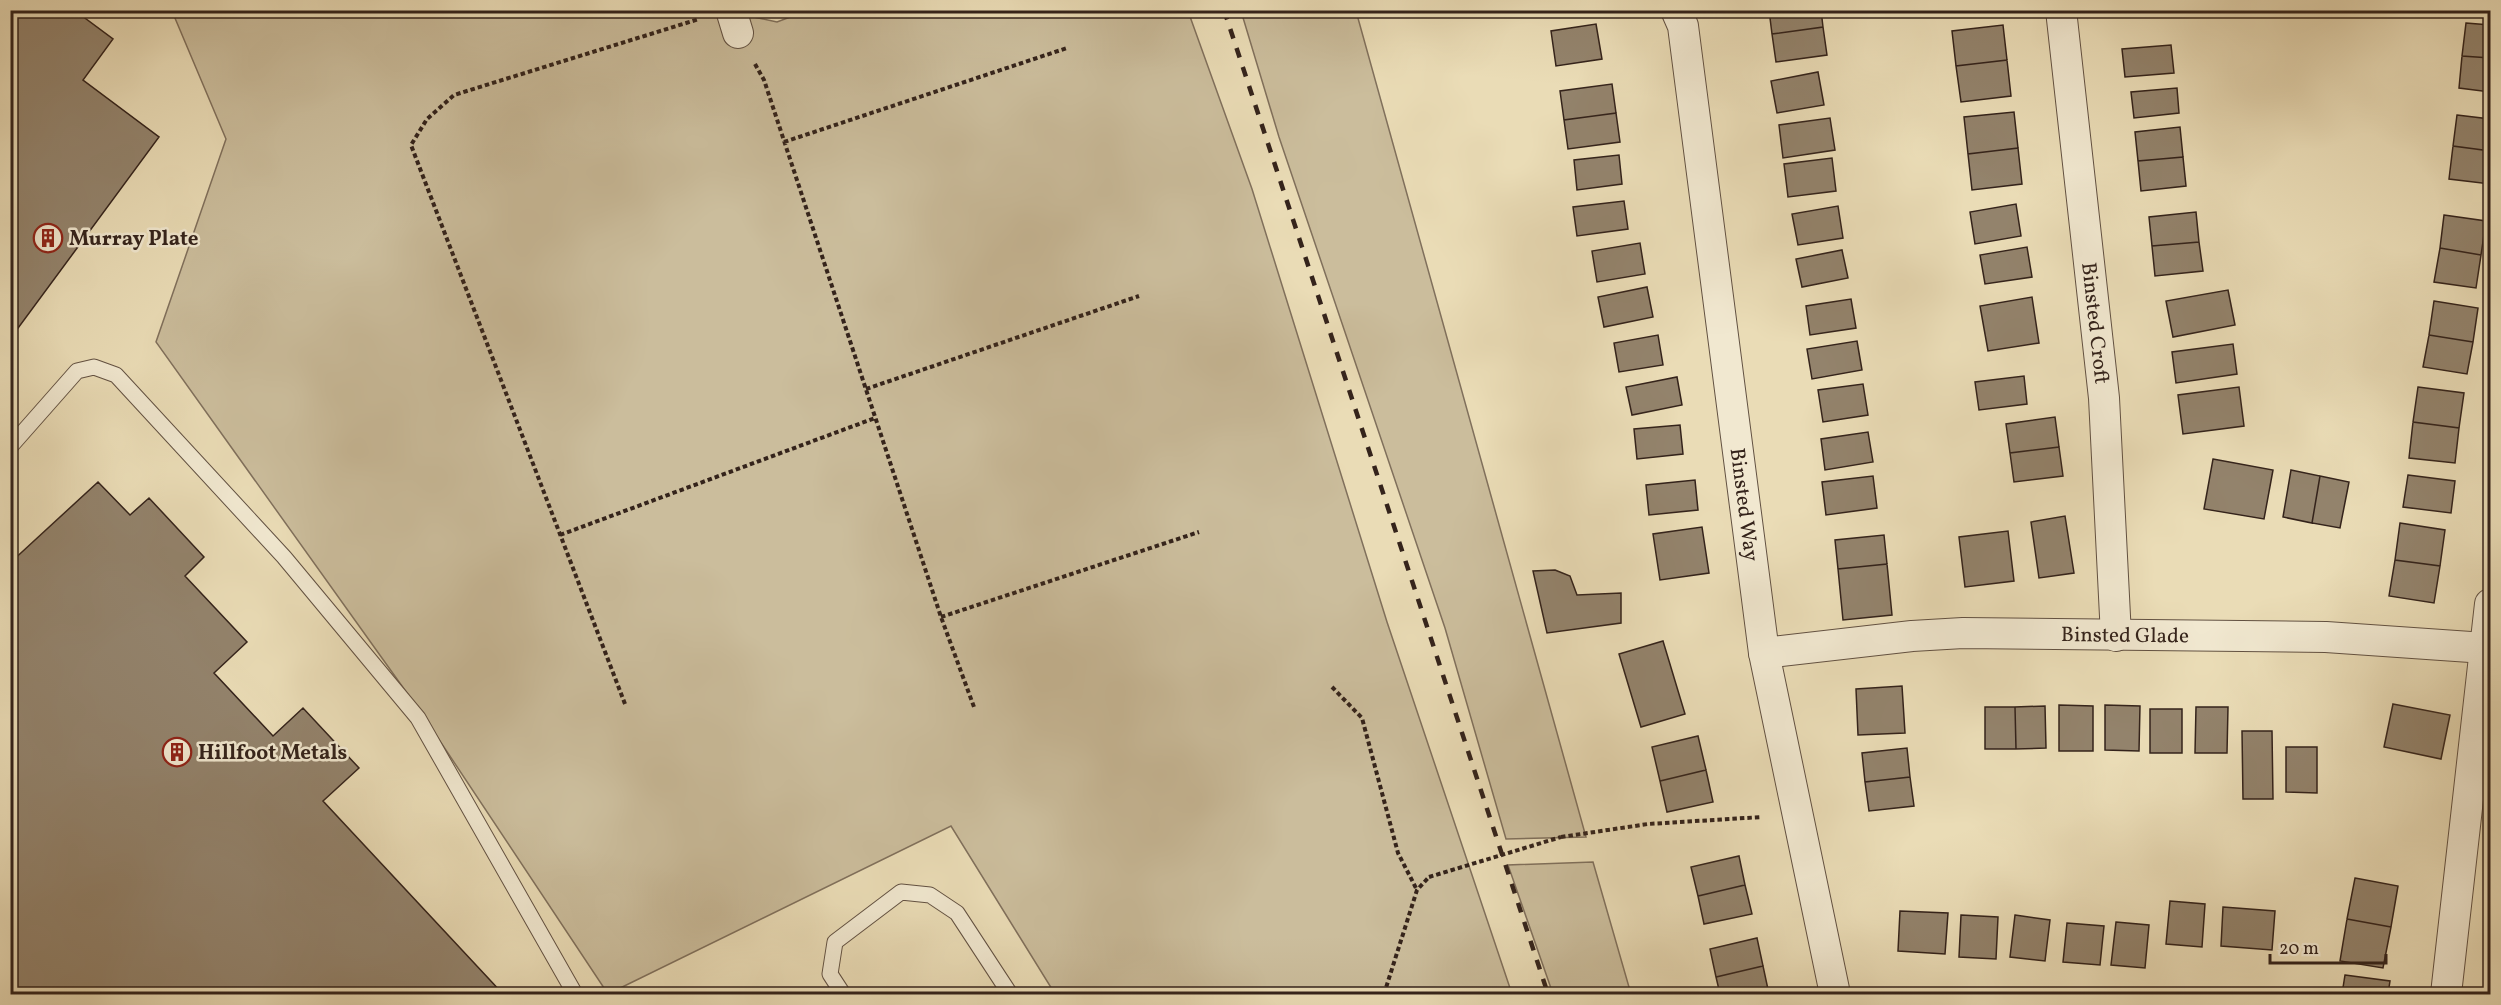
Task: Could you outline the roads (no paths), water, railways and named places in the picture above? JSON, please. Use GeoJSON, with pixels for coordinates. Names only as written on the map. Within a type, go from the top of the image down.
{"type":"FeatureCollection","features":[{"type":"Feature","properties":{"kind":"street","name":"Binsted Way"},"geometry":{"type":"LineString","coordinates":[[1676,10],[1683,26],[1764,653],[1835,994]]}},
{"type":"Feature","properties":{"kind":"street","name":"Binsted Croft"},"geometry":{"type":"LineString","coordinates":[[2061,10],[2104,398],[2116,636]]}},
{"type":"Feature","properties":{"kind":"street"},"geometry":{"type":"LineString","coordinates":[[2446,994],[2490,604]]}},
{"type":"Feature","properties":{"kind":"street","name":"Binsted Glade"},"geometry":{"type":"LineString","coordinates":[[1764,653],[1912,636],[1953,634],[2326,637],[2485,648]]}},
{"type":"Feature","properties":{"kind":"lane"},"geometry":{"type":"LineString","coordinates":[[10,447],[77,371],[94,367],[116,375],[284,557],[418,718],[575,994]]}},
{"type":"Feature","properties":{"kind":"lane"},"geometry":{"type":"LineString","coordinates":[[843,994],[830,974],[835,942],[901,892],[930,895],[957,913],[1010,994]]}},
{"type":"Feature","properties":{"kind":"railway"},"geometry":{"type":"LineString","coordinates":[[1224,10],[1548,994]]}},
{"type":"Feature","properties":{"kind":"place","name":"Murray Plate"},"geometry":{"type":"Point","coordinates":[48,238]}},
{"type":"Feature","properties":{"kind":"place","name":"Hillfoot Metals"},"geometry":{"type":"Point","coordinates":[177,752]}}]}
